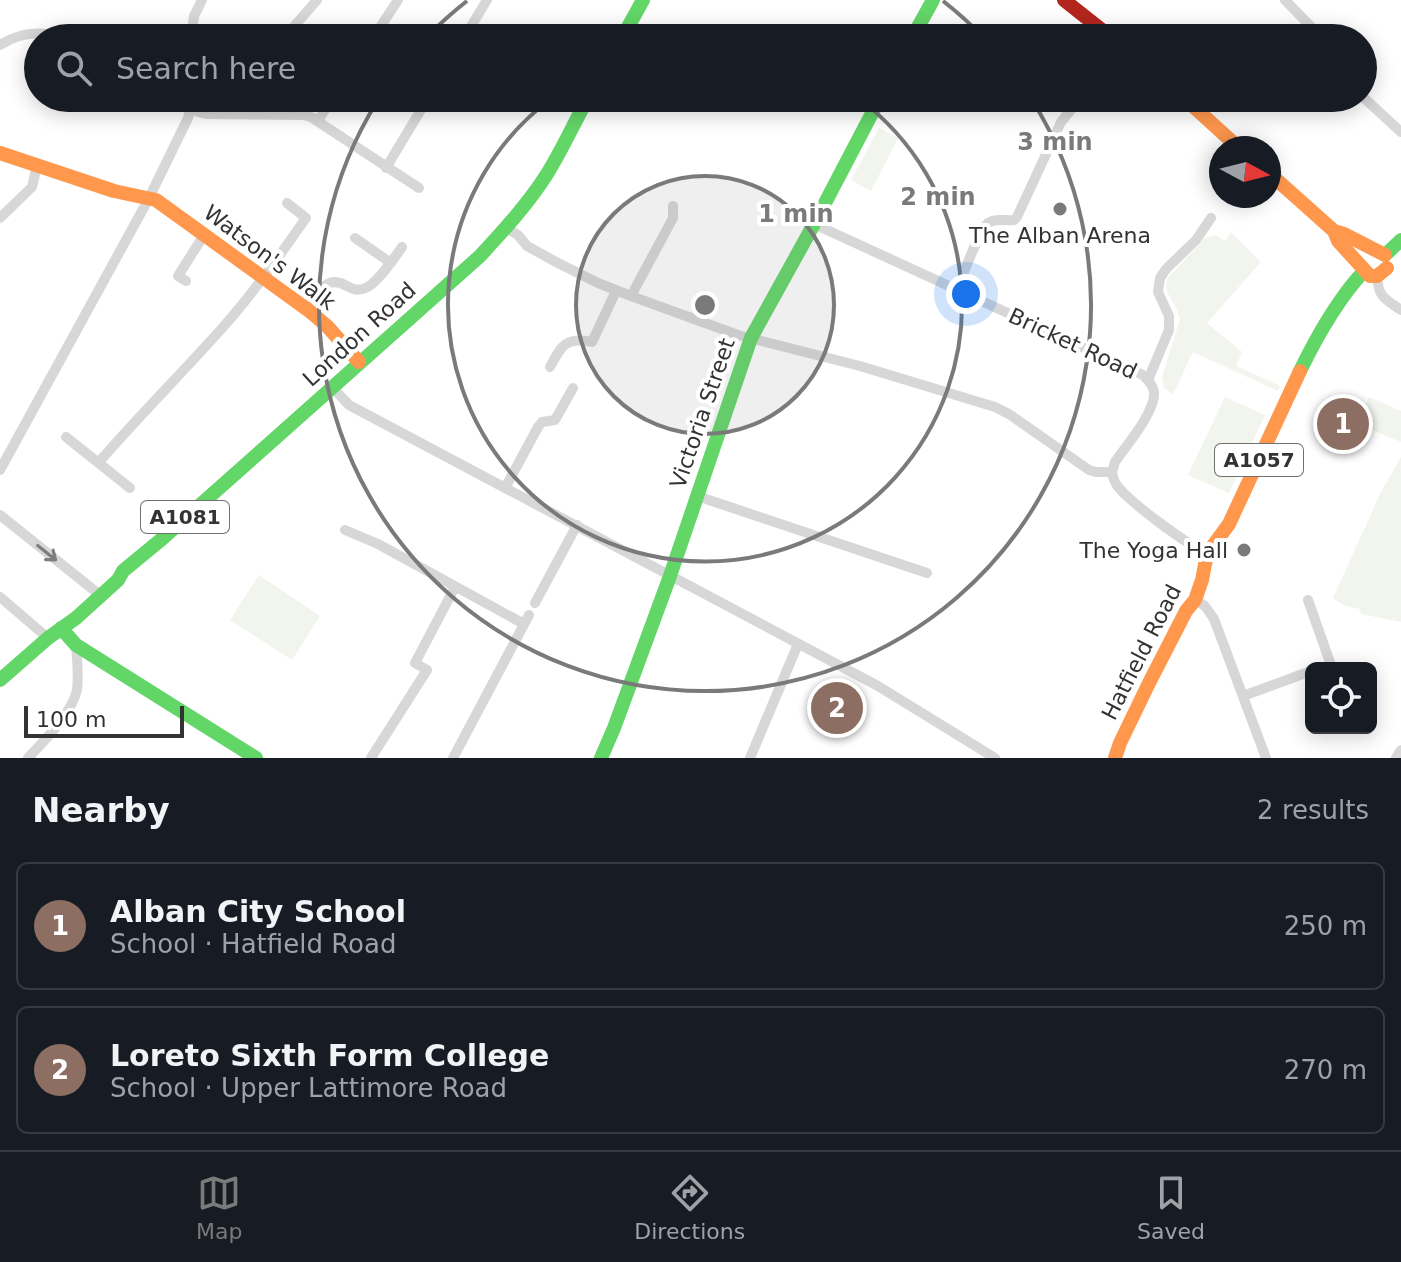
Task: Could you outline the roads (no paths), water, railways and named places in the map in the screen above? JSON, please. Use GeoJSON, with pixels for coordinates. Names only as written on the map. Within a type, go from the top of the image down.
{"type":"FeatureCollection","features":[{"type":"Feature","properties":{"kind":"main road"},"geometry":{"type":"LineString","coordinates":[[630,24],[643,0]]}},
{"type":"Feature","properties":{"kind":"main road"},"geometry":{"type":"LineString","coordinates":[[920,24],[933,0]]}},
{"type":"Feature","properties":{"kind":"main road"},"geometry":{"type":"LineString","coordinates":[[1064,0],[1094,24]]}},
{"type":"Feature","properties":{"kind":"main road","name":"London Road"},"geometry":{"type":"LineString","coordinates":[[0,680],[76,618],[118,580],[123,571],[480,256],[524,207],[548,172],[580,112]]}},
{"type":"Feature","properties":{"kind":"main road","name":"Victoria Street"},"geometry":{"type":"LineString","coordinates":[[601,758],[670,576],[751,338],[873,112]]}},
{"type":"Feature","properties":{"kind":"main road"},"geometry":{"type":"LineString","coordinates":[[1199,112],[1226,136]]}},
{"type":"Feature","properties":{"kind":"main road","name":"Watson's Walk"},"geometry":{"type":"LineString","coordinates":[[0,153],[114,191],[156,200],[308,310],[359,362]]}},
{"type":"Feature","properties":{"kind":"main road"},"geometry":{"type":"LineString","coordinates":[[1281,184],[1334,231],[1338,241],[1375,265],[1401,275]]}},
{"type":"Feature","properties":{"kind":"main road","name":"Hatfield Road"},"geometry":{"type":"LineString","coordinates":[[1115,758],[1142,696],[1186,611],[1195,600],[1207,554],[1229,524],[1323,328],[1348,288],[1401,240]]}},
{"type":"Feature","properties":{"kind":"main road","name":"London Road"},"geometry":{"type":"LineString","coordinates":[[61,628],[72,610],[113,574],[123,571]]}},
{"type":"Feature","properties":{"kind":"main road"},"geometry":{"type":"LineString","coordinates":[[61,628],[76,645],[256,758]]}},
{"type":"Feature","properties":{"kind":"street"},"geometry":{"type":"LineString","coordinates":[[193,24],[201,0]]}},
{"type":"Feature","properties":{"kind":"street"},"geometry":{"type":"LineString","coordinates":[[296,24],[317,0]]}},
{"type":"Feature","properties":{"kind":"street"},"geometry":{"type":"LineString","coordinates":[[382,24],[398,0]]}},
{"type":"Feature","properties":{"kind":"street"},"geometry":{"type":"LineString","coordinates":[[472,24],[487,0]]}},
{"type":"Feature","properties":{"kind":"street"},"geometry":{"type":"LineString","coordinates":[[1285,0],[1308,24]]}},
{"type":"Feature","properties":{"kind":"street"},"geometry":{"type":"LineString","coordinates":[[0,45],[24,35]]}},
{"type":"Feature","properties":{"kind":"street"},"geometry":{"type":"LineString","coordinates":[[1377,110],[1401,132]]}},
{"type":"Feature","properties":{"kind":"street"},"geometry":{"type":"LineString","coordinates":[[0,470],[148,200],[180,137],[186,112]]}},
{"type":"Feature","properties":{"kind":"street"},"geometry":{"type":"LineString","coordinates":[[203,112],[303,115],[318,121],[419,188]]}},
{"type":"Feature","properties":{"kind":"street"},"geometry":{"type":"LineString","coordinates":[[318,121],[323,112]]}},
{"type":"Feature","properties":{"kind":"street"},"geometry":{"type":"LineString","coordinates":[[386,168],[420,112]]}},
{"type":"Feature","properties":{"kind":"street"},"geometry":{"type":"LineString","coordinates":[[957,289],[988,223],[1017,217],[1061,122],[1069,112]]}},
{"type":"Feature","properties":{"kind":"street"},"geometry":{"type":"LineString","coordinates":[[0,218],[32,187],[37,166]]}},
{"type":"Feature","properties":{"kind":"street"},"geometry":{"type":"LineString","coordinates":[[99,462],[226,324],[263,278],[306,218],[287,203]]}},
{"type":"Feature","properties":{"kind":"street"},"geometry":{"type":"LineString","coordinates":[[631,296],[673,218],[673,206]]}},
{"type":"Feature","properties":{"kind":"street"},"geometry":{"type":"LineString","coordinates":[[1148,380],[1169,330],[1169,316],[1158,292],[1160,278],[1196,240],[1211,218]]}},
{"type":"Feature","properties":{"kind":"street","name":"Bricket Road"},"geometry":{"type":"LineString","coordinates":[[814,224],[1139,372],[1148,380],[1154,393],[1152,405],[1115,462],[1112,472]]}},
{"type":"Feature","properties":{"kind":"street"},"geometry":{"type":"LineString","coordinates":[[506,228],[518,235],[527,246],[616,291],[751,338],[860,366],[995,407],[1089,470],[1112,472],[1115,483],[1125,494],[1192,546],[1207,554]]}},
{"type":"Feature","properties":{"kind":"street"},"geometry":{"type":"LineString","coordinates":[[186,281],[178,276],[204,235]]}},
{"type":"Feature","properties":{"kind":"street"},"geometry":{"type":"LineString","coordinates":[[355,238],[391,263]]}},
{"type":"Feature","properties":{"kind":"street"},"geometry":{"type":"LineString","coordinates":[[308,310],[327,283],[340,282],[355,290],[367,288],[402,247]]}},
{"type":"Feature","properties":{"kind":"street"},"geometry":{"type":"LineString","coordinates":[[1375,265],[1382,296],[1401,310]]}},
{"type":"Feature","properties":{"kind":"street"},"geometry":{"type":"LineString","coordinates":[[550,367],[566,343],[573,340],[592,342],[616,291]]}},
{"type":"Feature","properties":{"kind":"street"},"geometry":{"type":"LineString","coordinates":[[332,387],[349,405],[878,686],[995,758]]}},
{"type":"Feature","properties":{"kind":"street"},"geometry":{"type":"LineString","coordinates":[[505,488],[538,427],[542,422],[555,420],[573,388]]}},
{"type":"Feature","properties":{"kind":"street"},"geometry":{"type":"LineString","coordinates":[[66,437],[130,488]]}},
{"type":"Feature","properties":{"kind":"street"},"geometry":{"type":"LineString","coordinates":[[697,496],[927,573]]}},
{"type":"Feature","properties":{"kind":"street"},"geometry":{"type":"LineString","coordinates":[[0,515],[95,591]]}},
{"type":"Feature","properties":{"kind":"street"},"geometry":{"type":"LineString","coordinates":[[535,603],[577,525]]}},
{"type":"Feature","properties":{"kind":"street"},"geometry":{"type":"LineString","coordinates":[[345,530],[527,620],[453,758]]}},
{"type":"Feature","properties":{"kind":"street"},"geometry":{"type":"LineString","coordinates":[[371,758],[427,670],[415,663],[455,587]]}},
{"type":"Feature","properties":{"kind":"street"},"geometry":{"type":"LineString","coordinates":[[0,597],[48,638]]}},
{"type":"Feature","properties":{"kind":"street"},"geometry":{"type":"LineString","coordinates":[[1195,600],[1205,606],[1214,619],[1266,758]]}},
{"type":"Feature","properties":{"kind":"street"},"geometry":{"type":"LineString","coordinates":[[1308,600],[1326,662]]}},
{"type":"Feature","properties":{"kind":"street"},"geometry":{"type":"LineString","coordinates":[[750,758],[798,644]]}},
{"type":"Feature","properties":{"kind":"street"},"geometry":{"type":"LineString","coordinates":[[28,758],[52,732],[75,698],[78,672],[76,645]]}},
{"type":"Feature","properties":{"kind":"street"},"geometry":{"type":"LineString","coordinates":[[1243,696],[1305,673]]}},
{"type":"Feature","properties":{"kind":"street"},"geometry":{"type":"LineString","coordinates":[[1396,758],[1401,750]]}},
{"type":"Feature","properties":{"kind":"place","name":"The Alban Arena"},"geometry":{"type":"Point","coordinates":[1060,209]}},
{"type":"Feature","properties":{"kind":"place","name":"Alban City School"},"geometry":{"type":"Point","coordinates":[1343,424]}},
{"type":"Feature","properties":{"kind":"place","name":"The Yoga Hall"},"geometry":{"type":"Point","coordinates":[1244,550]}},
{"type":"Feature","properties":{"kind":"place","name":"Loreto Sixth Form College"},"geometry":{"type":"Point","coordinates":[837,708]}}]}
